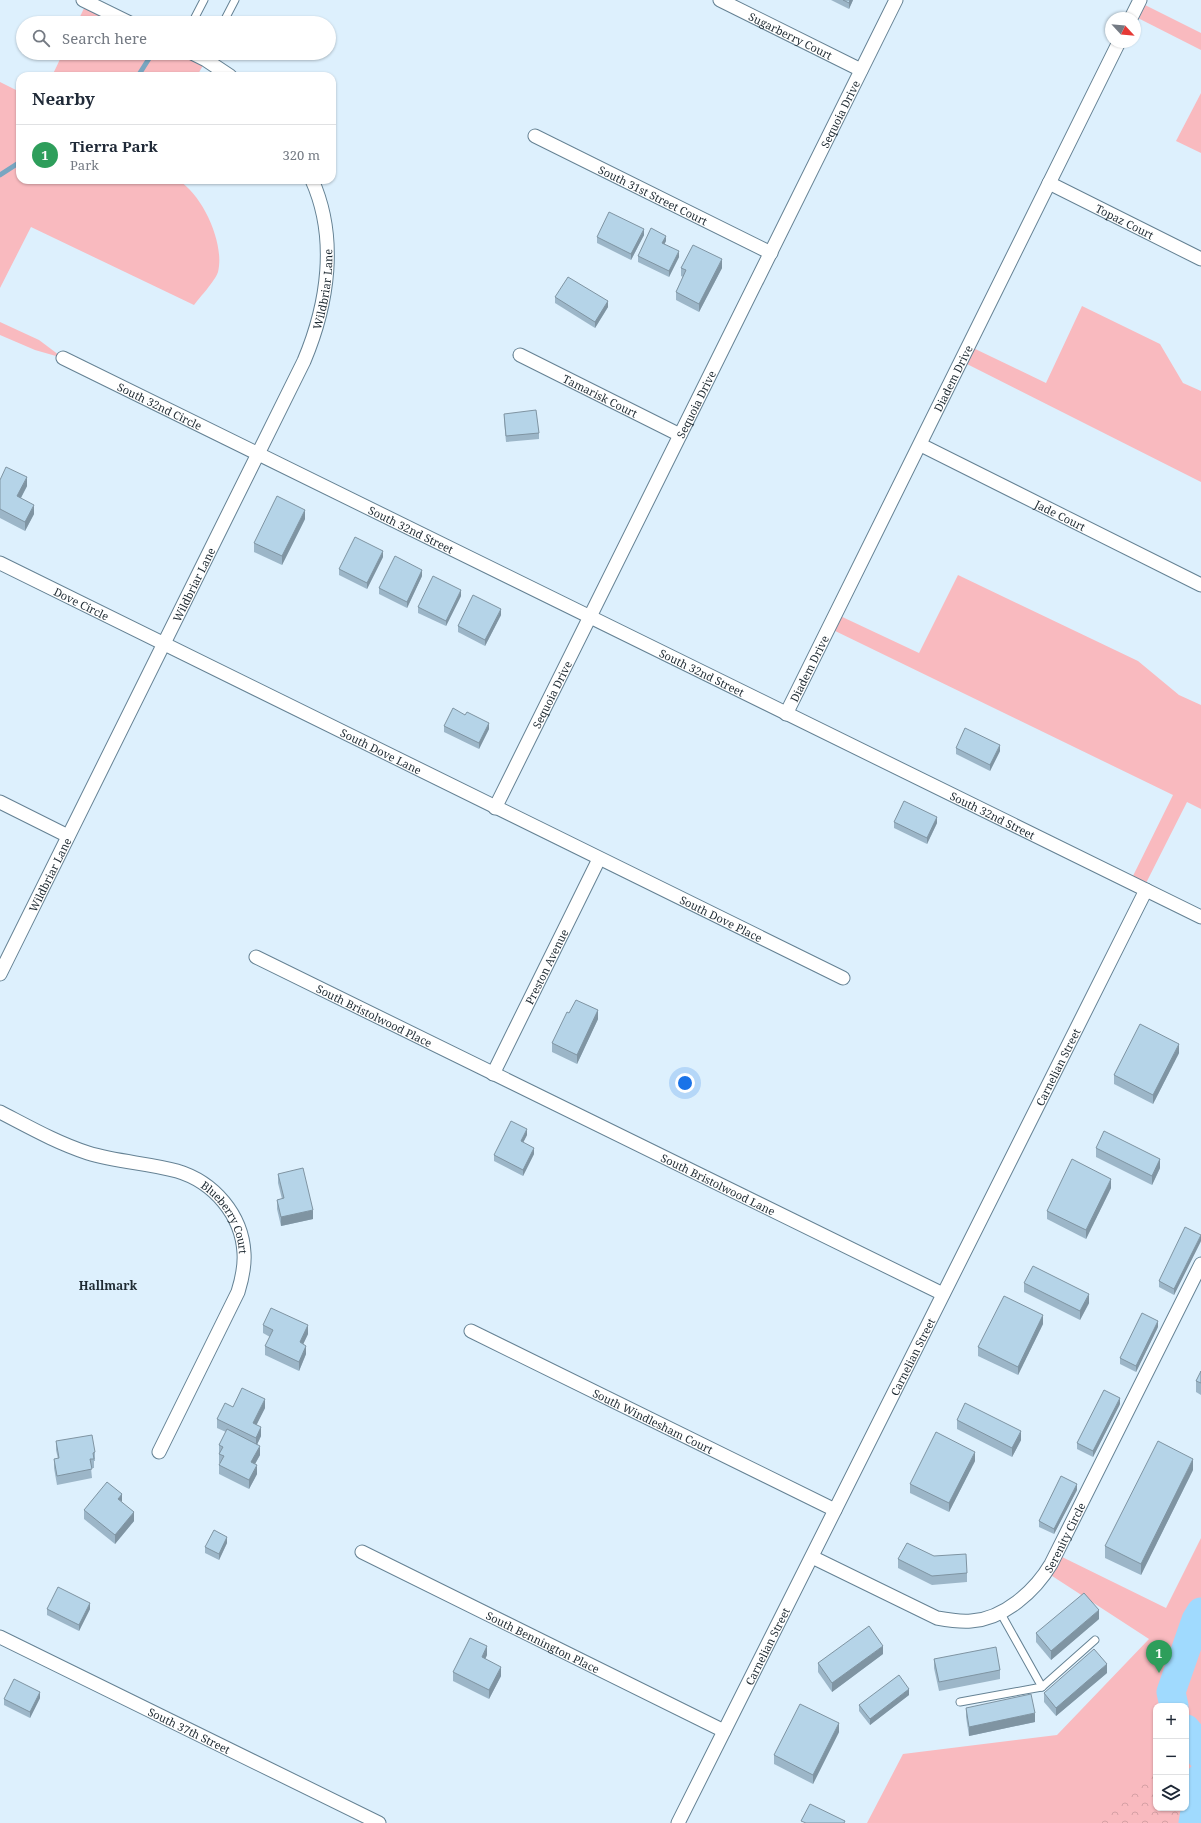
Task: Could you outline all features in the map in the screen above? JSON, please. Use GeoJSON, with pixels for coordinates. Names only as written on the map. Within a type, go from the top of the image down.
{"type":"FeatureCollection","features":[{"type":"Feature","properties":{"kind":"street"},"geometry":{"type":"LineString","coordinates":[[83,0],[116,16]]}},
{"type":"Feature","properties":{"kind":"street","name":"Sugarberry Court"},"geometry":{"type":"LineString","coordinates":[[720,0],[861,70]]}},
{"type":"Feature","properties":{"kind":"street","name":"Sequoia Drive"},"geometry":{"type":"LineString","coordinates":[[495,808],[896,0]]}},
{"type":"Feature","properties":{"kind":"street"},"geometry":{"type":"LineString","coordinates":[[1134,12],[1140,0]]}},
{"type":"Feature","properties":{"kind":"street","name":"Diadem Drive"},"geometry":{"type":"LineString","coordinates":[[786,714],[1116,48]]}},
{"type":"Feature","properties":{"kind":"street"},"geometry":{"type":"LineString","coordinates":[[212,60],[225,72]]}},
{"type":"Feature","properties":{"kind":"street","name":"South 31st Street Court"},"geometry":{"type":"LineString","coordinates":[[535,136],[771,253]]}},
{"type":"Feature","properties":{"kind":"street","name":"Topaz Court"},"geometry":{"type":"LineString","coordinates":[[1049,183],[1201,259]]}},
{"type":"Feature","properties":{"kind":"street","name":"Wildbriar Lane"},"geometry":{"type":"LineString","coordinates":[[0,974],[314,337],[322,308],[327,278],[327,248],[324,218],[313,184]]}},
{"type":"Feature","properties":{"kind":"street","name":"Tamarisk Court"},"geometry":{"type":"LineString","coordinates":[[520,355],[680,435]]}},
{"type":"Feature","properties":{"kind":"street","name":"South 32nd Circle"},"geometry":{"type":"LineString","coordinates":[[63,358],[257,455]]}},
{"type":"Feature","properties":{"kind":"street","name":"Jade Court"},"geometry":{"type":"LineString","coordinates":[[921,444],[1201,584]]}},
{"type":"Feature","properties":{"kind":"street","name":"South 32nd Street"},"geometry":{"type":"LineString","coordinates":[[257,455],[1201,917]]}},
{"type":"Feature","properties":{"kind":"street","name":"Dove Circle"},"geometry":{"type":"LineString","coordinates":[[0,563],[163,644]]}},
{"type":"Feature","properties":{"kind":"street","name":"South Dove Lane"},"geometry":{"type":"LineString","coordinates":[[163,644],[599,859]]}},
{"type":"Feature","properties":{"kind":"street"},"geometry":{"type":"LineString","coordinates":[[0,802],[68,836]]}},
{"type":"Feature","properties":{"kind":"street","name":"South Dove Place"},"geometry":{"type":"LineString","coordinates":[[599,859],[843,978]]}},
{"type":"Feature","properties":{"kind":"street","name":"Preston Avenue"},"geometry":{"type":"LineString","coordinates":[[493,1074],[599,859]]}},
{"type":"Feature","properties":{"kind":"street","name":"Carnelian Street"},"geometry":{"type":"LineString","coordinates":[[678,1823],[1146,890]]}},
{"type":"Feature","properties":{"kind":"street","name":"South Bristolwood Place"},"geometry":{"type":"LineString","coordinates":[[256,957],[493,1074]]}},
{"type":"Feature","properties":{"kind":"street","name":"South Bristolwood Lane"},"geometry":{"type":"LineString","coordinates":[[493,1074],[943,1294]]}},
{"type":"Feature","properties":{"kind":"street","name":"Blueberry Court"},"geometry":{"type":"LineString","coordinates":[[0,1112],[66,1145],[90,1153],[177,1171],[191,1176],[207,1186],[217,1195],[233,1216],[241,1234],[244,1253],[243,1273],[238,1292],[159,1452]]}},
{"type":"Feature","properties":{"kind":"street","name":"Serenity Circle"},"geometry":{"type":"LineString","coordinates":[[812,1557],[937,1618],[952,1621],[972,1621],[1000,1612],[1025,1597],[1038,1584],[1051,1564],[1201,1264]]}},
{"type":"Feature","properties":{"kind":"street","name":"South Windlesham Court"},"geometry":{"type":"LineString","coordinates":[[471,1331],[835,1510]]}},
{"type":"Feature","properties":{"kind":"street","name":"South Bennington Place"},"geometry":{"type":"LineString","coordinates":[[362,1552],[724,1732]]}},
{"type":"Feature","properties":{"kind":"street","name":"South 37th Street"},"geometry":{"type":"LineString","coordinates":[[0,1637],[379,1823]]}},
{"type":"Feature","properties":{"kind":"lane"},"geometry":{"type":"LineString","coordinates":[[196,16],[204,0]]}},
{"type":"Feature","properties":{"kind":"lane"},"geometry":{"type":"LineString","coordinates":[[227,16],[235,0]]}},
{"type":"Feature","properties":{"kind":"lane"},"geometry":{"type":"LineString","coordinates":[[1000,1612],[1042,1687]]}},
{"type":"Feature","properties":{"kind":"lane"},"geometry":{"type":"LineString","coordinates":[[960,1702],[1042,1687],[1096,1640]]}},
{"type":"Feature","properties":{"kind":"green space"},"geometry":{"type":"Polygon","coordinates":[[[87,2],[116,16],[80,16],[87,2]]]}},
{"type":"Feature","properties":{"kind":"green space"},"geometry":{"type":"Polygon","coordinates":[[[1139,2],[1201,33],[1201,50],[1141,20],[1141,12],[1134,12],[1139,2]]]}},
{"type":"Feature","properties":{"kind":"green space"},"geometry":{"type":"Polygon","coordinates":[[[60,60],[206,60],[199,72],[54,72],[60,60]]]}},
{"type":"Feature","properties":{"kind":"green space"},"geometry":{"type":"Polygon","coordinates":[[[0,82],[16,90],[16,184],[183,184],[196,197],[203,208],[210,221],[218,248],[218,272],[211,284],[194,305],[31,227],[0,288],[0,82]]]}},
{"type":"Feature","properties":{"kind":"green space"},"geometry":{"type":"Polygon","coordinates":[[[1201,93],[1201,153],[1176,141],[1201,93]]]}},
{"type":"Feature","properties":{"kind":"green space"},"geometry":{"type":"Polygon","coordinates":[[[1082,306],[1160,344],[1183,383],[1201,391],[1201,482],[961,361],[969,346],[1046,383],[1082,306]]]}},
{"type":"Feature","properties":{"kind":"green space"},"geometry":{"type":"Polygon","coordinates":[[[0,322],[39,340],[63,358],[35,350],[0,335],[0,322]]]}},
{"type":"Feature","properties":{"kind":"green space"},"geometry":{"type":"Polygon","coordinates":[[[958,575],[1138,661],[1179,695],[1201,705],[1201,809],[1187,802],[1143,889],[1130,882],[1173,795],[829,628],[836,614],[919,653],[958,575]]]}},
{"type":"Feature","properties":{"kind":"green space"},"geometry":{"type":"Polygon","coordinates":[[[1201,1538],[1201,1823],[867,1823],[903,1754],[1057,1735],[1149,1639],[1046,1572],[1056,1554],[1166,1608],[1201,1538]]]}},
{"type":"Feature","properties":{"kind":"green space"},"geometry":{"type":"Polygon","coordinates":[[[1201,1721],[1201,1823],[1099,1823],[1153,1770],[1153,1811],[1189,1811],[1189,1735],[1201,1721]]]}},
{"type":"Feature","properties":{"kind":"building"},"geometry":{"type":"Polygon","coordinates":[[[843,0],[850,0],[849,3],[843,0]]]}},
{"type":"Feature","properties":{"kind":"building"},"geometry":{"type":"Polygon","coordinates":[[[609,212],[644,229],[631,254],[597,237],[609,212]]]}},
{"type":"Feature","properties":{"kind":"building"},"geometry":{"type":"Polygon","coordinates":[[[651,228],[666,236],[662,243],[679,251],[669,271],[638,256],[651,228]]]}},
{"type":"Feature","properties":{"kind":"building"},"geometry":{"type":"Polygon","coordinates":[[[693,245],[722,259],[699,304],[676,292],[686,270],[681,268],[693,245]]]}},
{"type":"Feature","properties":{"kind":"building"},"geometry":{"type":"Polygon","coordinates":[[[568,277],[608,301],[595,322],[555,297],[568,277]]]}},
{"type":"Feature","properties":{"kind":"building"},"geometry":{"type":"Polygon","coordinates":[[[536,410],[539,433],[506,436],[504,414],[536,410]]]}},
{"type":"Feature","properties":{"kind":"building"},"geometry":{"type":"Polygon","coordinates":[[[6,467],[27,477],[17,496],[34,505],[25,522],[0,509],[0,480],[6,467]]]}},
{"type":"Feature","properties":{"kind":"building"},"geometry":{"type":"Polygon","coordinates":[[[277,496],[305,510],[282,556],[254,543],[277,496]]]}},
{"type":"Feature","properties":{"kind":"building"},"geometry":{"type":"Polygon","coordinates":[[[355,537],[383,551],[367,583],[339,569],[355,537]]]}},
{"type":"Feature","properties":{"kind":"building"},"geometry":{"type":"Polygon","coordinates":[[[395,556],[422,570],[407,602],[379,588],[395,556]]]}},
{"type":"Feature","properties":{"kind":"building"},"geometry":{"type":"Polygon","coordinates":[[[433,576],[461,590],[446,621],[418,607],[433,576]]]}},
{"type":"Feature","properties":{"kind":"building"},"geometry":{"type":"Polygon","coordinates":[[[473,595],[501,609],[485,640],[458,626],[473,595]]]}},
{"type":"Feature","properties":{"kind":"building"},"geometry":{"type":"Polygon","coordinates":[[[453,708],[465,715],[467,712],[489,723],[479,743],[444,726],[453,708]]]}},
{"type":"Feature","properties":{"kind":"building"},"geometry":{"type":"Polygon","coordinates":[[[965,728],[1000,745],[990,765],[956,748],[965,728]]]}},
{"type":"Feature","properties":{"kind":"building"},"geometry":{"type":"Polygon","coordinates":[[[904,801],[937,817],[927,838],[894,822],[904,801]]]}},
{"type":"Feature","properties":{"kind":"building"},"geometry":{"type":"Polygon","coordinates":[[[576,1000],[598,1010],[577,1055],[552,1043],[567,1012],[569,1013],[576,1000]]]}},
{"type":"Feature","properties":{"kind":"building"},"geometry":{"type":"Polygon","coordinates":[[[1140,1024],[1179,1044],[1153,1095],[1114,1075],[1140,1024]]]}},
{"type":"Feature","properties":{"kind":"building"},"geometry":{"type":"Polygon","coordinates":[[[511,1121],[527,1129],[521,1141],[534,1148],[523,1170],[494,1155],[511,1121]]]}},
{"type":"Feature","properties":{"kind":"building"},"geometry":{"type":"Polygon","coordinates":[[[1104,1131],[1160,1159],[1152,1176],[1096,1148],[1104,1131]]]}},
{"type":"Feature","properties":{"kind":"building"},"geometry":{"type":"Polygon","coordinates":[[[1072,1159],[1111,1179],[1086,1230],[1047,1211],[1072,1159]]]}},
{"type":"Feature","properties":{"kind":"building"},"geometry":{"type":"Polygon","coordinates":[[[303,1168],[313,1210],[281,1217],[277,1200],[284,1198],[278,1174],[303,1168]]]}},
{"type":"Feature","properties":{"kind":"building"},"geometry":{"type":"Polygon","coordinates":[[[1185,1227],[1201,1235],[1174,1289],[1159,1281],[1185,1227]]]}},
{"type":"Feature","properties":{"kind":"building"},"geometry":{"type":"Polygon","coordinates":[[[1033,1266],[1089,1294],[1080,1311],[1024,1283],[1033,1266]]]}},
{"type":"Feature","properties":{"kind":"building"},"geometry":{"type":"Polygon","coordinates":[[[1004,1296],[1043,1315],[1018,1367],[978,1347],[1004,1296]]]}},
{"type":"Feature","properties":{"kind":"building"},"geometry":{"type":"Polygon","coordinates":[[[271,1308],[308,1325],[300,1342],[306,1346],[299,1362],[265,1346],[273,1330],[263,1325],[271,1308]]]}},
{"type":"Feature","properties":{"kind":"building"},"geometry":{"type":"Polygon","coordinates":[[[1142,1313],[1158,1321],[1136,1366],[1120,1358],[1142,1313]]]}},
{"type":"Feature","properties":{"kind":"building"},"geometry":{"type":"Polygon","coordinates":[[[1201,1371],[1201,1383],[1196,1381],[1201,1371]]]}},
{"type":"Feature","properties":{"kind":"building"},"geometry":{"type":"Polygon","coordinates":[[[242,1388],[265,1399],[253,1423],[261,1427],[256,1438],[217,1419],[225,1403],[233,1407],[242,1388]]]}},
{"type":"Feature","properties":{"kind":"building"},"geometry":{"type":"Polygon","coordinates":[[[1104,1390],[1120,1398],[1093,1451],[1077,1443],[1104,1390]]]}},
{"type":"Feature","properties":{"kind":"building"},"geometry":{"type":"Polygon","coordinates":[[[965,1403],[1021,1431],[1012,1448],[957,1420],[965,1403]]]}},
{"type":"Feature","properties":{"kind":"building"},"geometry":{"type":"Polygon","coordinates":[[[227,1429],[260,1446],[251,1462],[257,1465],[249,1480],[219,1465],[224,1456],[219,1454],[223,1447],[219,1445],[227,1429]]]}},
{"type":"Feature","properties":{"kind":"building"},"geometry":{"type":"Polygon","coordinates":[[[936,1432],[975,1452],[949,1503],[910,1484],[936,1432]]]}},
{"type":"Feature","properties":{"kind":"building"},"geometry":{"type":"Polygon","coordinates":[[[92,1435],[95,1452],[93,1453],[94,1459],[90,1459],[92,1469],[57,1476],[54,1459],[59,1458],[56,1441],[92,1435]]]}},
{"type":"Feature","properties":{"kind":"building"},"geometry":{"type":"Polygon","coordinates":[[[1158,1441],[1193,1459],[1141,1564],[1105,1546],[1158,1441]]]}},
{"type":"Feature","properties":{"kind":"building"},"geometry":{"type":"Polygon","coordinates":[[[1061,1476],[1077,1484],[1054,1529],[1039,1521],[1061,1476]]]}},
{"type":"Feature","properties":{"kind":"building"},"geometry":{"type":"Polygon","coordinates":[[[107,1482],[122,1494],[118,1499],[134,1512],[115,1535],[84,1510],[107,1482]]]}},
{"type":"Feature","properties":{"kind":"building"},"geometry":{"type":"Polygon","coordinates":[[[214,1530],[227,1537],[219,1554],[205,1547],[214,1530]]]}},
{"type":"Feature","properties":{"kind":"building"},"geometry":{"type":"Polygon","coordinates":[[[907,1543],[934,1556],[966,1554],[967,1573],[932,1576],[898,1559],[907,1543]]]}},
{"type":"Feature","properties":{"kind":"building"},"geometry":{"type":"Polygon","coordinates":[[[58,1587],[90,1603],[79,1625],[47,1609],[58,1587]]]}},
{"type":"Feature","properties":{"kind":"building"},"geometry":{"type":"Polygon","coordinates":[[[1084,1593],[1099,1610],[1051,1651],[1036,1633],[1084,1593]]]}},
{"type":"Feature","properties":{"kind":"building"},"geometry":{"type":"Polygon","coordinates":[[[869,1626],[883,1646],[832,1683],[818,1663],[869,1626]]]}},
{"type":"Feature","properties":{"kind":"building"},"geometry":{"type":"Polygon","coordinates":[[[470,1638],[487,1646],[482,1657],[501,1667],[489,1690],[453,1672],[470,1638]]]}},
{"type":"Feature","properties":{"kind":"building"},"geometry":{"type":"Polygon","coordinates":[[[996,1647],[1000,1670],[939,1682],[934,1659],[996,1647]]]}},
{"type":"Feature","properties":{"kind":"building"},"geometry":{"type":"Polygon","coordinates":[[[1094,1649],[1107,1664],[1056,1708],[1044,1693],[1094,1649]]]}},
{"type":"Feature","properties":{"kind":"building"},"geometry":{"type":"Polygon","coordinates":[[[899,1675],[909,1689],[870,1719],[859,1705],[899,1675]]]}},
{"type":"Feature","properties":{"kind":"building"},"geometry":{"type":"Polygon","coordinates":[[[14,1679],[40,1692],[30,1712],[4,1699],[14,1679]]]}},
{"type":"Feature","properties":{"kind":"building"},"geometry":{"type":"Polygon","coordinates":[[[1031,1694],[1035,1713],[969,1727],[966,1708],[1031,1694]]]}},
{"type":"Feature","properties":{"kind":"building"},"geometry":{"type":"Polygon","coordinates":[[[800,1704],[839,1723],[813,1775],[774,1755],[800,1704]]]}},
{"type":"Feature","properties":{"kind":"building"},"geometry":{"type":"Polygon","coordinates":[[[810,1804],[845,1821],[844,1823],[806,1823],[801,1821],[810,1804]]]}},
{"type":"Feature","properties":{"kind":"waterway"},"geometry":{"type":"LineString","coordinates":[[141,72],[148,60]]}},
{"type":"Feature","properties":{"kind":"waterway"},"geometry":{"type":"LineString","coordinates":[[0,175],[16,165]]}},
{"type":"Feature","properties":{"kind":"waterway"},"geometry":{"type":"LineString","coordinates":[[1173,1703],[1171,1692],[1196,1620],[1201,1612]]}},
{"type":"Feature","properties":{"kind":"waterway"},"geometry":{"type":"LineString","coordinates":[[1189,1733],[1196,1741],[1201,1755]]}},
{"type":"Feature","properties":{"kind":"waterway"},"geometry":{"type":"LineString","coordinates":[[1193,1823],[1201,1777]]}},
{"type":"Feature","properties":{"kind":"place","name":"Tierra Park"},"geometry":{"type":"Point","coordinates":[1159,1673]}},
{"type":"Feature","properties":{"kind":"district","name":"Hallmark"},"geometry":{"type":"Point","coordinates":[108,1285]}}]}
